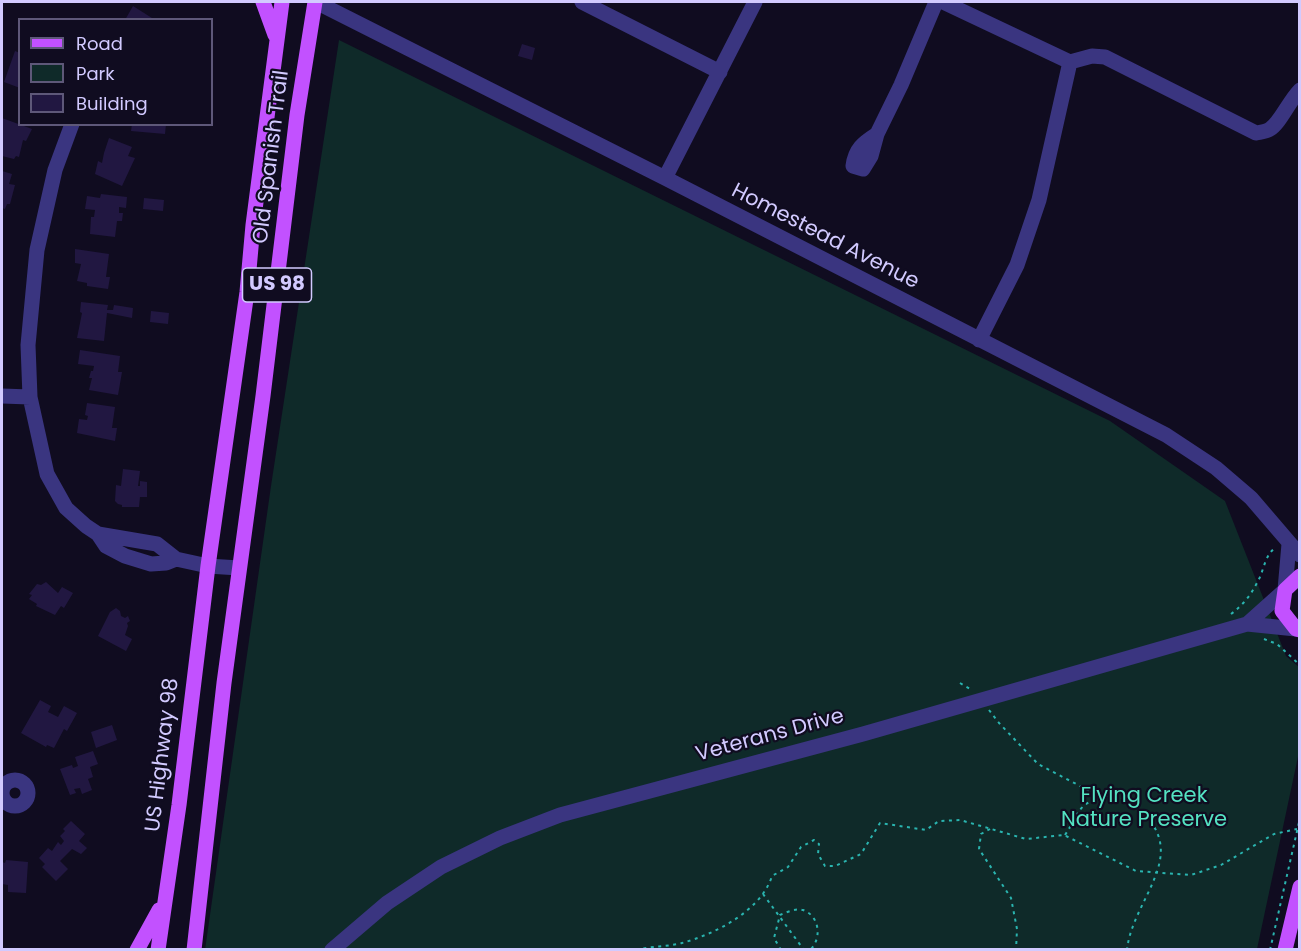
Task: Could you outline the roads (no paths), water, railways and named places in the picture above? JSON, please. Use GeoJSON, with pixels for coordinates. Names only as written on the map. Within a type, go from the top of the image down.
{"type":"FeatureCollection","features":[{"type":"Feature","properties":{"kind":"main road"},"geometry":{"type":"LineString","coordinates":[[263,2],[276,39]]}},
{"type":"Feature","properties":{"kind":"main road","name":"Old Spanish Trail"},"geometry":{"type":"LineString","coordinates":[[208,566],[246,292],[282,2]]}},
{"type":"Feature","properties":{"kind":"main road","name":"Old Spanish Trail"},"geometry":{"type":"LineString","coordinates":[[239,568],[263,396],[297,115],[315,2]]}},
{"type":"Feature","properties":{"kind":"main road","name":"US Highway 98"},"geometry":{"type":"LineString","coordinates":[[158,950],[179,805],[208,566]]}},
{"type":"Feature","properties":{"kind":"main road","name":"US 98"},"geometry":{"type":"LineString","coordinates":[[194,950],[239,568]]}},
{"type":"Feature","properties":{"kind":"main road"},"geometry":{"type":"LineString","coordinates":[[1298,631],[1282,611],[1285,590],[1299,576]]}},
{"type":"Feature","properties":{"kind":"main road"},"geometry":{"type":"LineString","coordinates":[[1286,950],[1299,887]]}},
{"type":"Feature","properties":{"kind":"main road"},"geometry":{"type":"LineString","coordinates":[[137,950],[164,900]]}},
{"type":"Feature","properties":{"kind":"street","name":"Homestead Avenue"},"geometry":{"type":"LineString","coordinates":[[315,2],[665,178],[1166,435],[1216,468],[1251,498],[1294,550],[1285,590]]}},
{"type":"Feature","properties":{"kind":"street"},"geometry":{"type":"LineString","coordinates":[[582,2],[720,72]]}},
{"type":"Feature","properties":{"kind":"street"},"geometry":{"type":"LineString","coordinates":[[665,178],[755,2]]}},
{"type":"Feature","properties":{"kind":"street"},"geometry":{"type":"LineString","coordinates":[[877,134],[901,85],[936,2]]}},
{"type":"Feature","properties":{"kind":"street"},"geometry":{"type":"LineString","coordinates":[[944,2],[1070,62],[1092,56],[1105,57],[1256,133],[1269,131],[1299,90]]}},
{"type":"Feature","properties":{"kind":"street"},"geometry":{"type":"LineString","coordinates":[[979,340],[1017,265],[1039,200],[1070,62]]}},
{"type":"Feature","properties":{"kind":"street"},"geometry":{"type":"LineString","coordinates":[[71,126],[55,170],[37,250],[28,345],[30,397],[47,474],[66,508],[98,534],[157,544],[176,559],[208,566],[239,568]]}},
{"type":"Feature","properties":{"kind":"street"},"geometry":{"type":"LineString","coordinates":[[2,396],[30,397]]}},
{"type":"Feature","properties":{"kind":"street","name":"Veterans Drive"},"geometry":{"type":"LineString","coordinates":[[1247,624],[1285,590]]}},
{"type":"Feature","properties":{"kind":"street","name":"Veterans Drive"},"geometry":{"type":"LineString","coordinates":[[332,950],[387,903],[441,867],[500,838],[560,815],[863,734],[1247,624],[1298,631]]}},
{"type":"Feature","properties":{"kind":"park label","name":"Flying Creek Nature Preserve"},"geometry":{"type":"Point","coordinates":[1144,809]}}]}
